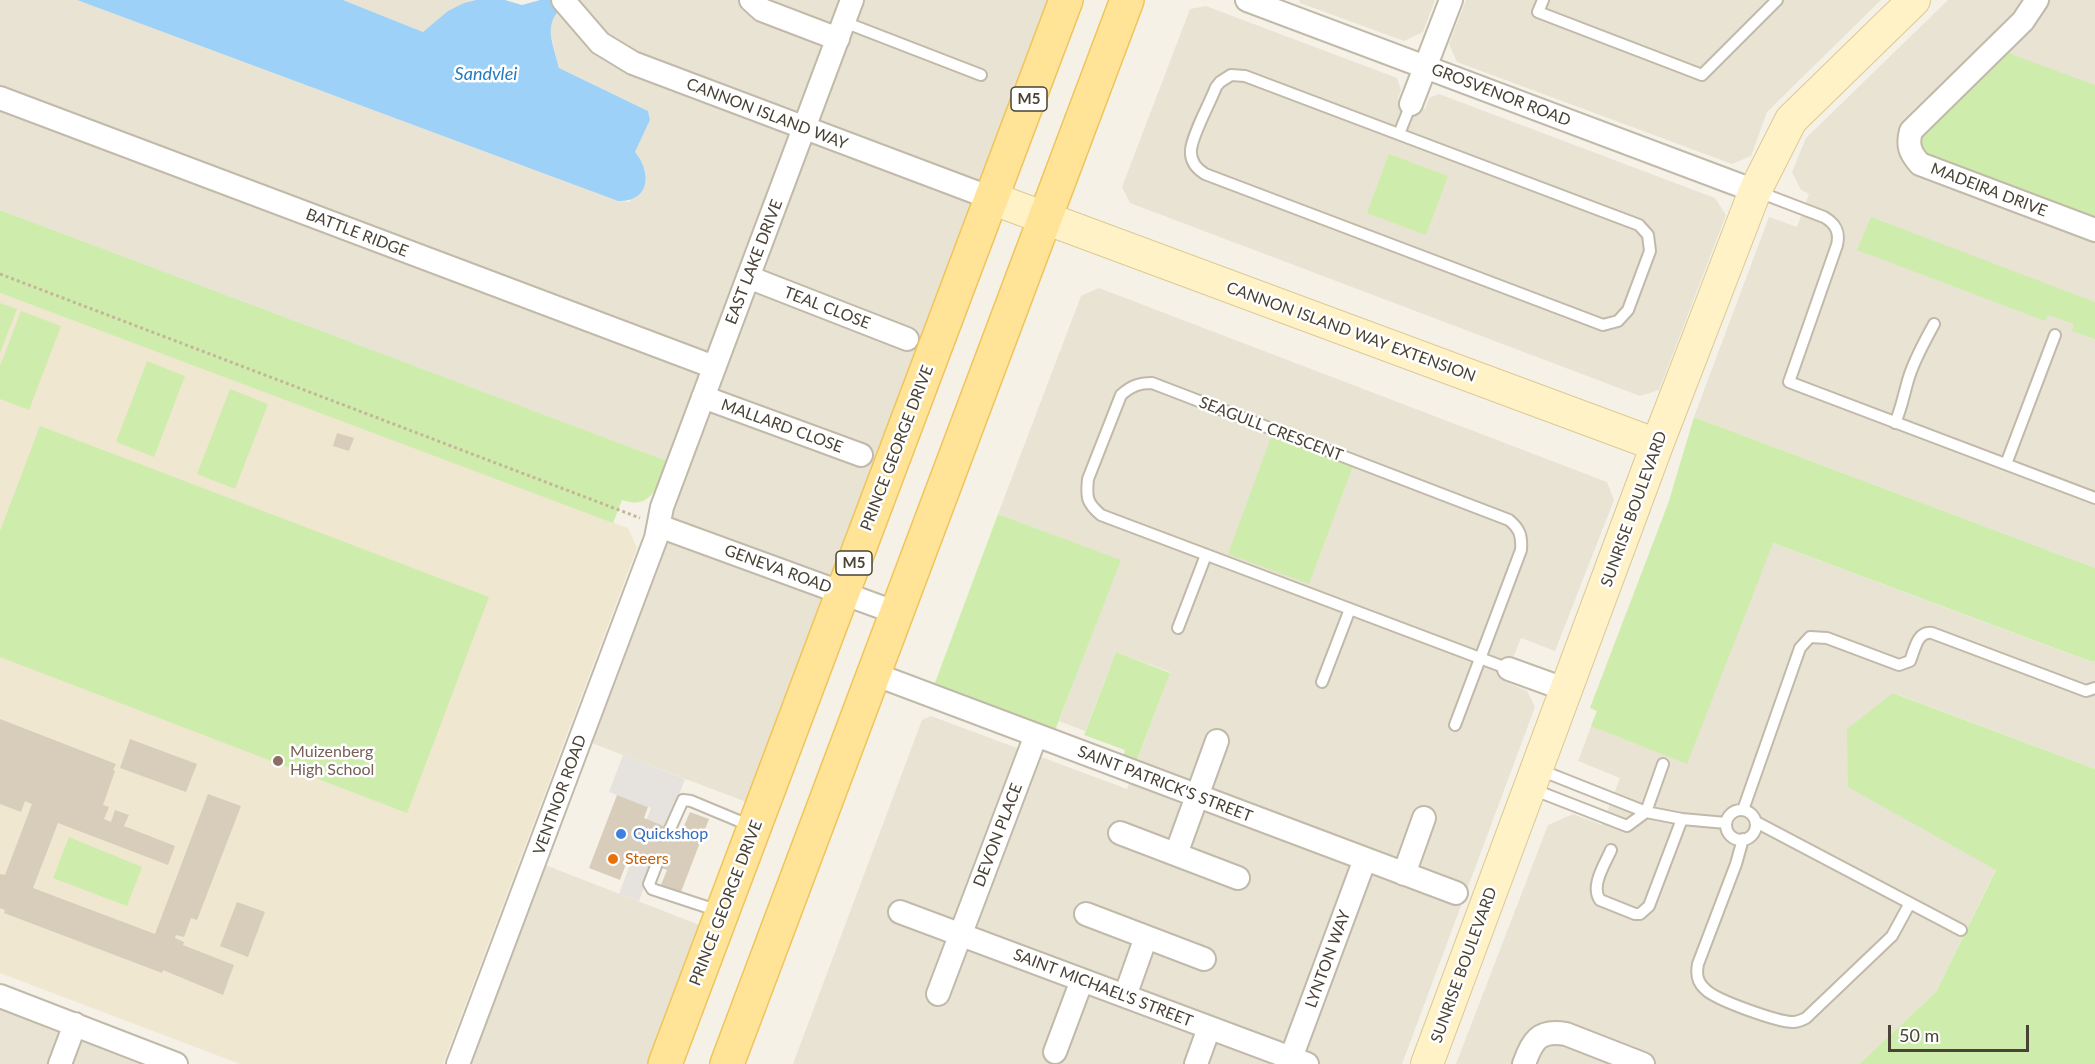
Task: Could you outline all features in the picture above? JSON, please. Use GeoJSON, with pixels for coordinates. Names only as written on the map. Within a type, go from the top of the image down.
{"type":"FeatureCollection","features":[{"type":"Feature","properties":{"kind":"main road","name":"PRINCE GEORGE DRIVE"},"geometry":{"type":"LineString","coordinates":[[665,1064],[1066,0]]}},
{"type":"Feature","properties":{"kind":"main road"},"geometry":{"type":"LineString","coordinates":[[727,1064],[1127,0]]}},
{"type":"Feature","properties":{"kind":"street"},"geometry":{"type":"LineString","coordinates":[[751,0],[762,10],[841,31]]}},
{"type":"Feature","properties":{"kind":"street","name":"EAST LAKE DRIVE"},"geometry":{"type":"LineString","coordinates":[[659,526],[662,507],[852,0]]}},
{"type":"Feature","properties":{"kind":"street","name":"GROSVENOR ROAD"},"geometry":{"type":"LineString","coordinates":[[1247,0],[1272,4],[1425,66],[1755,191]]}},
{"type":"Feature","properties":{"kind":"street"},"geometry":{"type":"LineString","coordinates":[[1411,104],[1451,0]]}},
{"type":"Feature","properties":{"kind":"street","name":"SUNRISE BOULEVARD"},"geometry":{"type":"LineString","coordinates":[[1427,1064],[1657,445],[1755,191],[1791,120],[1914,0]]}},
{"type":"Feature","properties":{"kind":"street","name":"MADEIRA DRIVE"},"geometry":{"type":"LineString","coordinates":[[2037,0],[2023,21],[1911,131],[1908,139],[1909,150],[1920,164],[2095,230]]}},
{"type":"Feature","properties":{"kind":"street","name":"CANNON ISLAND WAY"},"geometry":{"type":"LineString","coordinates":[[569,8],[600,43],[633,63],[991,198]]}},
{"type":"Feature","properties":{"kind":"street","name":"BATTLE RIDGE"},"geometry":{"type":"LineString","coordinates":[[0,98],[714,367]]}},
{"type":"Feature","properties":{"kind":"street","name":"CANNON ISLAND WAY EXTENSION"},"geometry":{"type":"LineString","coordinates":[[991,198],[1657,445]]}},
{"type":"Feature","properties":{"kind":"street","name":"TEAL CLOSE"},"geometry":{"type":"LineString","coordinates":[[748,277],[906,339]]}},
{"type":"Feature","properties":{"kind":"street","name":"MALLARD CLOSE"},"geometry":{"type":"LineString","coordinates":[[703,397],[861,455]]}},
{"type":"Feature","properties":{"kind":"street","name":"GENEVA ROAD"},"geometry":{"type":"LineString","coordinates":[[659,526],[897,613]]}},
{"type":"Feature","properties":{"kind":"street","name":"VENTNOR ROAD"},"geometry":{"type":"LineString","coordinates":[[458,1064],[659,526]]}},
{"type":"Feature","properties":{"kind":"street","name":"SEAGULL CRESCENT"},"geometry":{"type":"LineString","coordinates":[[1509,669],[1567,690]]}},
{"type":"Feature","properties":{"kind":"street","name":"SAINT PATRICK'S STREET"},"geometry":{"type":"LineString","coordinates":[[874,674],[1456,893]]}},
{"type":"Feature","properties":{"kind":"street","name":"DEVON PLACE"},"geometry":{"type":"LineString","coordinates":[[938,994],[1036,735]]}},
{"type":"Feature","properties":{"kind":"street"},"geometry":{"type":"LineString","coordinates":[[1176,854],[1217,741]]}},
{"type":"Feature","properties":{"kind":"street"},"geometry":{"type":"LineString","coordinates":[[1404,874],[1424,818]]}},
{"type":"Feature","properties":{"kind":"street"},"geometry":{"type":"LineString","coordinates":[[1120,833],[1238,878]]}},
{"type":"Feature","properties":{"kind":"street","name":"LYNTON WAY"},"geometry":{"type":"LineString","coordinates":[[1299,1061],[1365,859]]}},
{"type":"Feature","properties":{"kind":"street","name":"SAINT MICHAEL'S STREET"},"geometry":{"type":"LineString","coordinates":[[900,912],[1299,1061]]}},
{"type":"Feature","properties":{"kind":"street"},"geometry":{"type":"LineString","coordinates":[[1086,914],[1204,959]]}},
{"type":"Feature","properties":{"kind":"street"},"geometry":{"type":"LineString","coordinates":[[1125,996],[1146,937]]}},
{"type":"Feature","properties":{"kind":"street"},"geometry":{"type":"LineString","coordinates":[[1055,1052],[1082,980]]}},
{"type":"Feature","properties":{"kind":"street"},"geometry":{"type":"LineString","coordinates":[[0,996],[176,1064]]}},
{"type":"Feature","properties":{"kind":"street"},"geometry":{"type":"LineString","coordinates":[[60,1064],[75,1024]]}},
{"type":"Feature","properties":{"kind":"street"},"geometry":{"type":"LineString","coordinates":[[1196,1064],[1209,1028]]}},
{"type":"Feature","properties":{"kind":"street"},"geometry":{"type":"LineString","coordinates":[[1524,1064],[1535,1040],[1554,1032],[1566,1034],[1643,1064]]}},
{"type":"Feature","properties":{"kind":"lane"},"geometry":{"type":"LineString","coordinates":[[1543,0],[1538,12],[1702,75],[1777,0]]}},
{"type":"Feature","properties":{"kind":"lane"},"geometry":{"type":"LineString","coordinates":[[841,31],[981,75]]}},
{"type":"Feature","properties":{"kind":"lane"},"geometry":{"type":"LineString","coordinates":[[1231,75],[1245,76],[1399,134],[1639,225],[1650,241],[1650,251],[1624,316],[1611,324],[1603,325],[1205,174],[1194,165],[1190,152],[1216,87],[1220,81],[1231,75]]}},
{"type":"Feature","properties":{"kind":"lane"},"geometry":{"type":"LineString","coordinates":[[1399,134],[1411,104]]}},
{"type":"Feature","properties":{"kind":"lane"},"geometry":{"type":"LineString","coordinates":[[1755,191],[1824,217],[1834,224],[1838,233],[1837,245],[1789,382],[2095,498]]}},
{"type":"Feature","properties":{"kind":"lane"},"geometry":{"type":"LineString","coordinates":[[1895,423],[1904,402],[1909,378],[1918,354],[1934,324]]}},
{"type":"Feature","properties":{"kind":"lane"},"geometry":{"type":"LineString","coordinates":[[2006,464],[2055,335]]}},
{"type":"Feature","properties":{"kind":"lane","name":"SEAGULL CRESCENT"},"geometry":{"type":"LineString","coordinates":[[1455,725],[1480,658],[1521,550],[1522,537],[1518,527],[1509,520],[1152,383],[1142,383],[1121,395],[1088,479],[1086,492],[1090,505],[1101,515],[1206,555],[1350,609],[1480,658],[1509,669]]}},
{"type":"Feature","properties":{"kind":"lane"},"geometry":{"type":"LineString","coordinates":[[1178,628],[1206,555]]}},
{"type":"Feature","properties":{"kind":"lane"},"geometry":{"type":"LineString","coordinates":[[1322,682],[1350,609]]}},
{"type":"Feature","properties":{"kind":"lane"},"geometry":{"type":"LineString","coordinates":[[1743,810],[1800,648],[1809,637],[1827,638],[1899,665],[1910,661],[1922,634],[1932,633],[2086,691],[2095,688]]}},
{"type":"Feature","properties":{"kind":"lane"},"geometry":{"type":"LineString","coordinates":[[1533,779],[1627,826],[1646,812],[1663,764]]}},
{"type":"Feature","properties":{"kind":"lane"},"geometry":{"type":"LineString","coordinates":[[1533,779],[1646,812],[1682,819],[1726,823]]}},
{"type":"Feature","properties":{"kind":"lane"},"geometry":{"type":"LineString","coordinates":[[670,829],[681,802],[687,800],[754,827]]}},
{"type":"Feature","properties":{"kind":"lane"},"geometry":{"type":"LineString","coordinates":[[1726,823],[1734,812],[1743,810],[1750,813],[1756,822],[1961,930]]}},
{"type":"Feature","properties":{"kind":"lane"},"geometry":{"type":"LineString","coordinates":[[1611,850],[1597,884],[1597,895],[1600,900],[1640,914],[1649,906],[1682,819]]}},
{"type":"Feature","properties":{"kind":"lane"},"geometry":{"type":"LineString","coordinates":[[1726,823],[1731,835],[1743,839],[1752,835],[1756,822]]}},
{"type":"Feature","properties":{"kind":"lane"},"geometry":{"type":"LineString","coordinates":[[1743,839],[1736,864],[1698,964],[1696,976],[1702,988],[1712,996],[1782,1021],[1799,1022],[1806,1018],[1892,936],[1910,903]]}},
{"type":"Feature","properties":{"kind":"lane"},"geometry":{"type":"LineString","coordinates":[[656,867],[649,884],[652,889],[722,912]]}},
{"type":"Feature","properties":{"kind":"path"},"geometry":{"type":"LineString","coordinates":[[0,274],[659,526]]}},
{"type":"Feature","properties":{"kind":"shaded area"},"geometry":{"type":"Polygon","coordinates":[[[0,0],[77,0],[618,201],[630,202],[635,152],[650,120],[648,111],[559,68],[549,28],[555,12],[568,0],[1066,0],[762,808],[581,739],[677,465],[0,210],[0,0]]]}},
{"type":"Feature","properties":{"kind":"shaded area"},"geometry":{"type":"Polygon","coordinates":[[[343,0],[476,0],[464,3],[423,32],[343,0]]]}},
{"type":"Feature","properties":{"kind":"shaded area"},"geometry":{"type":"Polygon","coordinates":[[[1299,0],[1435,0],[1423,32],[1404,41],[1300,3],[1299,0]]]}},
{"type":"Feature","properties":{"kind":"shaded area"},"geometry":{"type":"Polygon","coordinates":[[[1466,0],[1881,0],[1767,112],[1751,156],[1732,164],[1457,62],[1449,44],[1466,0]]]}},
{"type":"Feature","properties":{"kind":"shaded area"},"geometry":{"type":"Polygon","coordinates":[[[1948,0],[2095,0],[2095,568],[1694,417],[1769,217],[1797,227],[1809,194],[1801,190],[1792,172],[1806,138],[1948,0]]]}},
{"type":"Feature","properties":{"kind":"shaded area"},"geometry":{"type":"Polygon","coordinates":[[[1206,6],[1397,78],[1401,90],[1398,99],[1425,109],[1429,98],[1439,94],[1715,198],[1726,215],[1659,390],[1640,396],[1130,203],[1122,187],[1190,9],[1206,6]]]}},
{"type":"Feature","properties":{"kind":"shaded area"},"geometry":{"type":"Polygon","coordinates":[[[1099,288],[1607,482],[1614,500],[1555,651],[1521,638],[1504,681],[1527,691],[1535,707],[1402,1064],[793,1064],[922,720],[931,716],[1127,789],[1170,672],[1116,652],[1085,731],[1059,721],[1120,560],[998,514],[1081,296],[1099,288]]]}},
{"type":"Feature","properties":{"kind":"shaded area","name":"Muizenberg High School"},"geometry":{"type":"Polygon","coordinates":[[[0,293],[628,528],[637,548],[443,1064],[240,1064],[0,973],[0,293]]]}},
{"type":"Feature","properties":{"kind":"shaded area"},"geometry":{"type":"Polygon","coordinates":[[[1668,504],[2091,662],[2095,661],[2095,769],[1894,693],[1849,787],[1996,869],[1936,992],[1859,1064],[1456,1064],[1548,825],[1573,814],[1602,825],[1620,778],[1578,761],[1597,711],[1590,708],[1668,504]]]}},
{"type":"Feature","properties":{"kind":"shaded area"},"geometry":{"type":"Polygon","coordinates":[[[623,755],[685,779],[639,901],[619,894],[651,808],[609,792],[623,755]]]}},
{"type":"Feature","properties":{"kind":"shaded area"},"geometry":{"type":"Polygon","coordinates":[[[535,861],[715,931],[665,1064],[458,1064],[535,861]]]}},
{"type":"Feature","properties":{"kind":"shaded area"},"geometry":{"type":"Polygon","coordinates":[[[0,996],[176,1064],[0,1064],[0,996]]]}},
{"type":"Feature","properties":{"kind":"green space"},"geometry":{"type":"Polygon","coordinates":[[[2004,48],[2008,53],[2095,85],[2095,221],[1926,156],[1920,146],[1921,135],[2004,48]]]}},
{"type":"Feature","properties":{"kind":"green space"},"geometry":{"type":"Polygon","coordinates":[[[1389,154],[1448,176],[1426,235],[1367,213],[1389,154]]]}},
{"type":"Feature","properties":{"kind":"green space"},"geometry":{"type":"Polygon","coordinates":[[[0,210],[667,461],[661,478],[653,493],[641,502],[622,500],[613,523],[0,293],[0,210]]]}},
{"type":"Feature","properties":{"kind":"green space"},"geometry":{"type":"Polygon","coordinates":[[[1871,217],[2095,302],[2095,339],[2072,331],[2074,324],[2048,315],[2045,321],[1857,250],[1871,217]]]}},
{"type":"Feature","properties":{"kind":"green space"},"geometry":{"type":"Polygon","coordinates":[[[0,303],[17,309],[0,353],[0,303]]]}},
{"type":"Feature","properties":{"kind":"green space"},"geometry":{"type":"Polygon","coordinates":[[[21,311],[61,326],[29,410],[0,399],[0,366],[21,311]]]}},
{"type":"Feature","properties":{"kind":"green space"},"geometry":{"type":"Polygon","coordinates":[[[147,361],[185,376],[154,457],[116,442],[147,361]]]}},
{"type":"Feature","properties":{"kind":"green space"},"geometry":{"type":"Polygon","coordinates":[[[230,389],[268,404],[235,489],[197,474],[230,389]]]}},
{"type":"Feature","properties":{"kind":"green space"},"geometry":{"type":"Polygon","coordinates":[[[1694,417],[2095,568],[2095,661],[2092,662],[1773,543],[1687,764],[1591,726],[1597,711],[1590,708],[1668,504],[1694,417]]]}},
{"type":"Feature","properties":{"kind":"green space"},"geometry":{"type":"Polygon","coordinates":[[[40,426],[489,597],[407,813],[0,657],[0,531],[40,426]]]}},
{"type":"Feature","properties":{"kind":"green space"},"geometry":{"type":"Polygon","coordinates":[[[1271,437],[1353,466],[1309,584],[1228,554],[1271,437]]]}},
{"type":"Feature","properties":{"kind":"green space"},"geometry":{"type":"Polygon","coordinates":[[[998,514],[1121,560],[1054,733],[933,688],[998,514]]]}},
{"type":"Feature","properties":{"kind":"green space"},"geometry":{"type":"Polygon","coordinates":[[[1116,652],[1170,673],[1136,763],[1123,758],[1125,750],[1084,735],[1116,652]]]}},
{"type":"Feature","properties":{"kind":"green space"},"geometry":{"type":"Polygon","coordinates":[[[1893,693],[2095,769],[2095,1064],[1859,1064],[1936,992],[1996,870],[1848,787],[1847,729],[1893,693]]]}},
{"type":"Feature","properties":{"kind":"green space"},"geometry":{"type":"Polygon","coordinates":[[[69,837],[142,867],[127,906],[53,878],[69,837]]]}},
{"type":"Feature","properties":{"kind":"water","name":"Sandvlei"},"geometry":{"type":"Polygon","coordinates":[[[77,0],[343,0],[423,32],[448,11],[476,0],[505,0],[522,5],[540,0],[568,0],[554,17],[551,31],[559,68],[648,111],[650,120],[635,152],[644,169],[645,185],[637,197],[618,201],[77,0]]]}},
{"type":"Feature","properties":{"kind":"building"},"geometry":{"type":"Polygon","coordinates":[[[337,433],[354,438],[349,451],[333,446],[337,433]]]}},
{"type":"Feature","properties":{"kind":"building"},"geometry":{"type":"Polygon","coordinates":[[[0,719],[116,764],[103,805],[109,807],[104,819],[111,822],[115,810],[129,815],[124,826],[175,846],[168,865],[58,823],[33,888],[155,934],[208,794],[241,806],[197,920],[191,918],[184,937],[176,935],[175,938],[184,942],[183,945],[234,965],[223,995],[163,970],[162,973],[4,913],[5,910],[0,908],[0,874],[5,875],[32,804],[25,801],[21,812],[0,804],[0,719]]]}},
{"type":"Feature","properties":{"kind":"building"},"geometry":{"type":"Polygon","coordinates":[[[130,739],[197,764],[186,792],[120,768],[130,739]]]}},
{"type":"Feature","properties":{"kind":"building"},"geometry":{"type":"Polygon","coordinates":[[[617,795],[648,807],[644,818],[681,833],[690,812],[709,819],[681,892],[661,885],[667,870],[629,856],[620,880],[589,868],[617,795]]]}},
{"type":"Feature","properties":{"kind":"building"},"geometry":{"type":"Polygon","coordinates":[[[237,902],[265,912],[248,957],[220,946],[237,902]]]}},
{"type":"Feature","properties":{"kind":"place","name":"Muizenberg High School"},"geometry":{"type":"Point","coordinates":[278,761]}},
{"type":"Feature","properties":{"kind":"place","name":"Quickshop"},"geometry":{"type":"Point","coordinates":[621,834]}},
{"type":"Feature","properties":{"kind":"place","name":"Steers"},"geometry":{"type":"Point","coordinates":[613,859]}}]}
